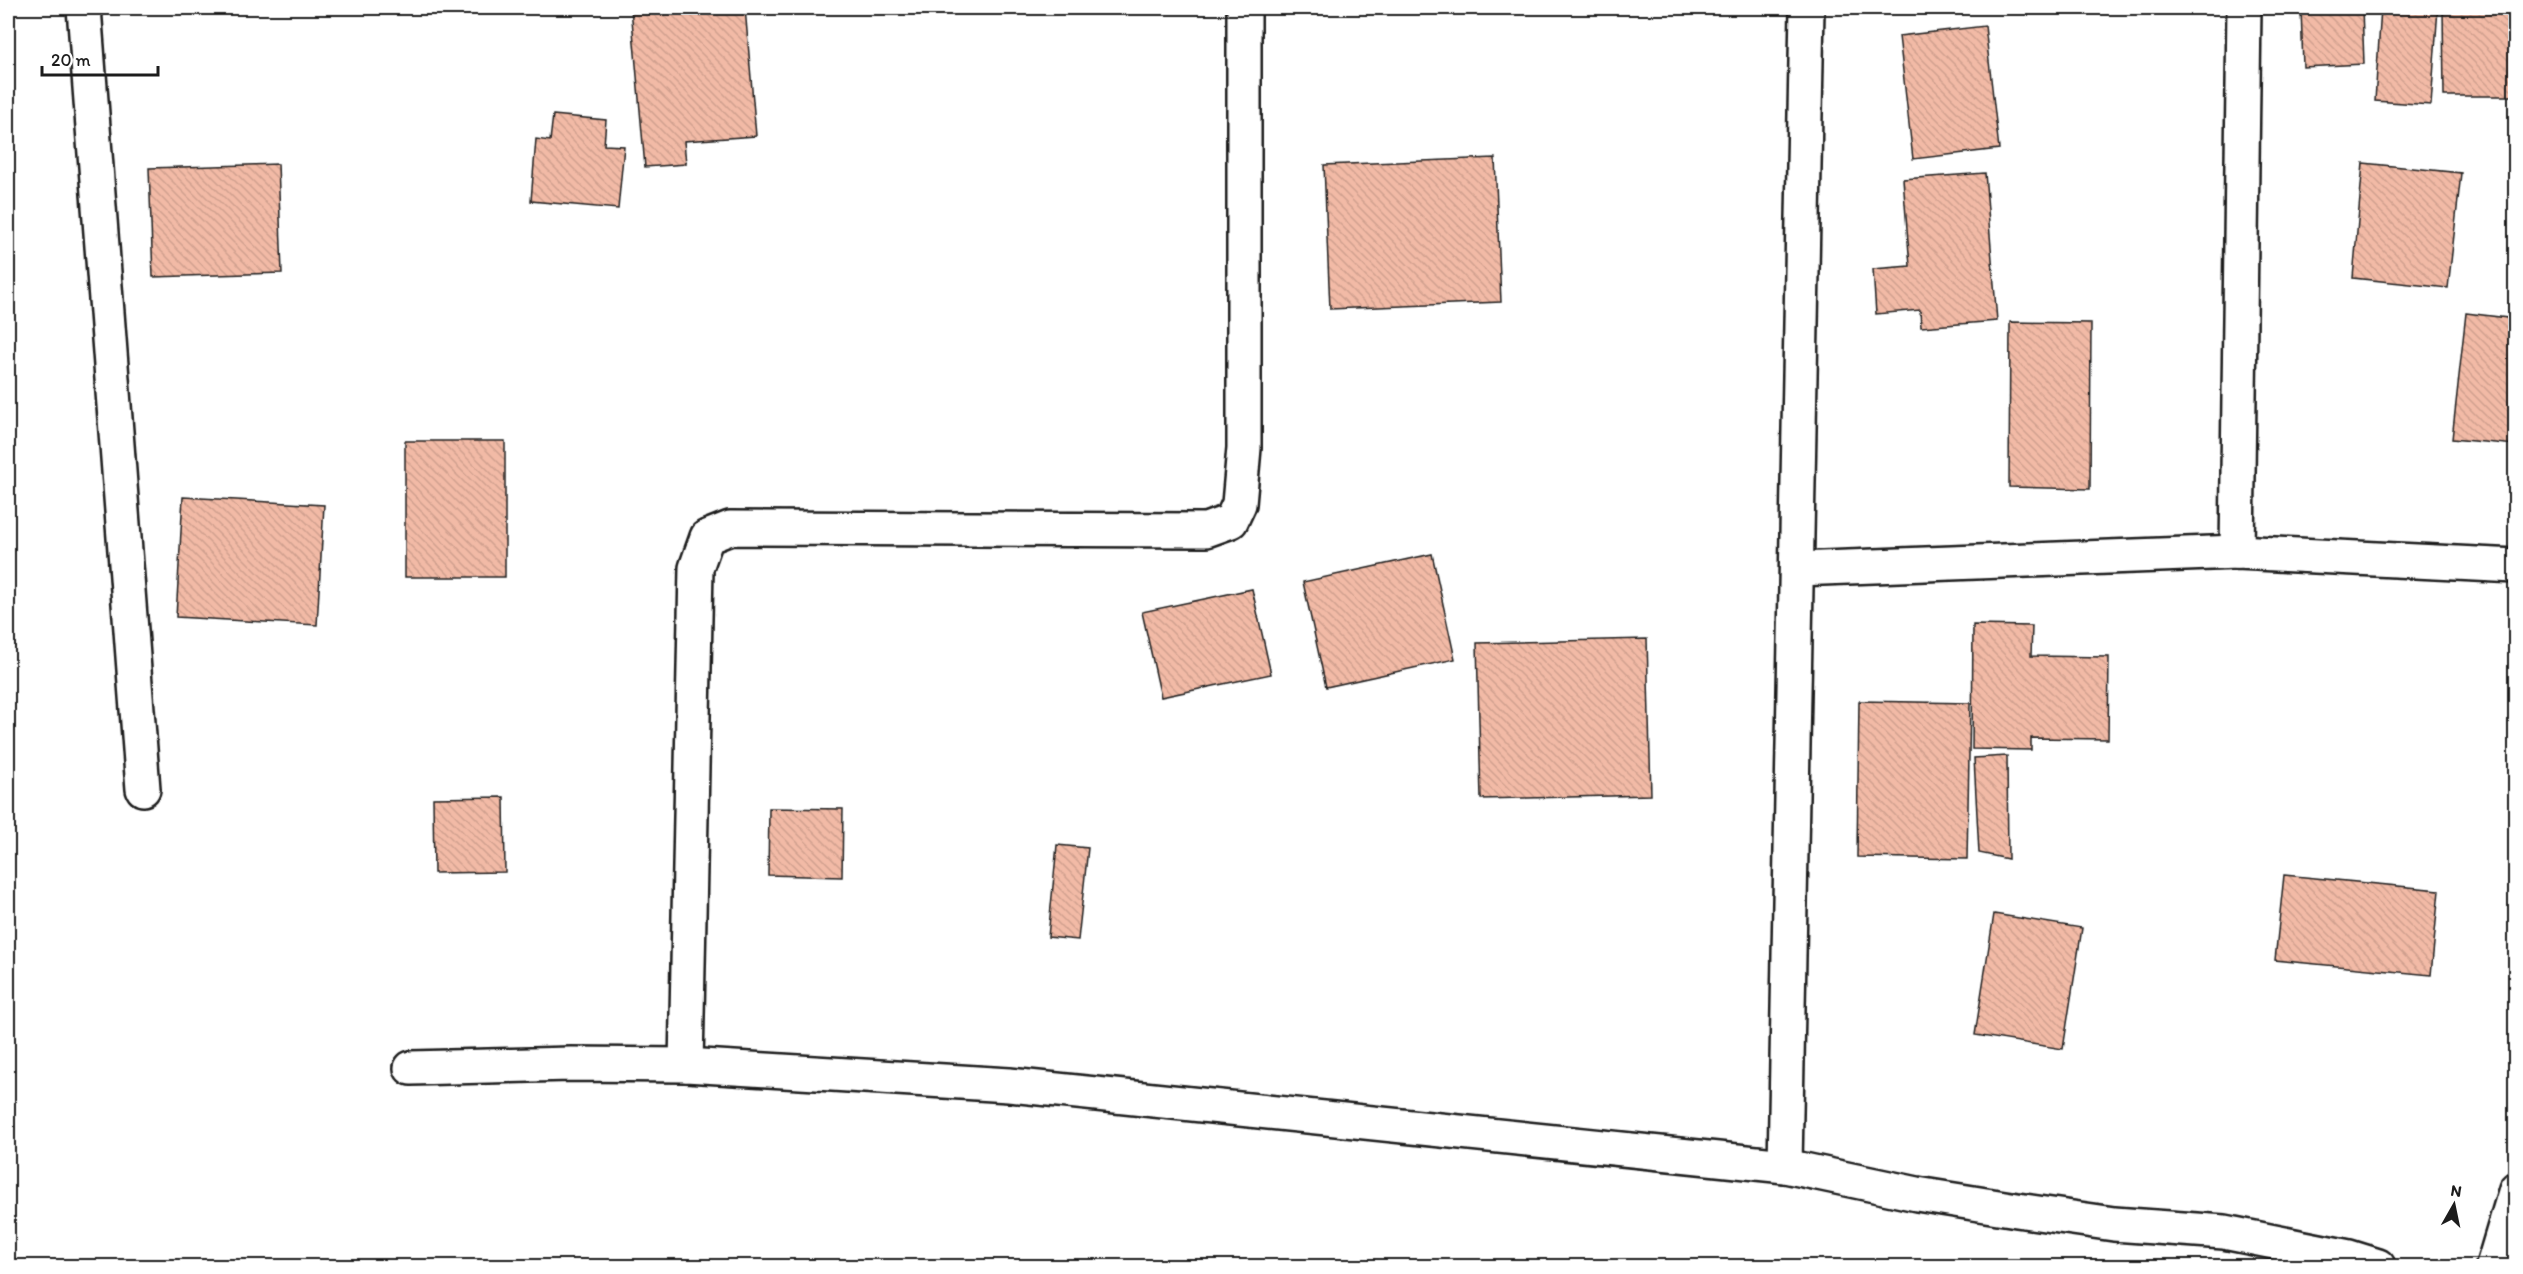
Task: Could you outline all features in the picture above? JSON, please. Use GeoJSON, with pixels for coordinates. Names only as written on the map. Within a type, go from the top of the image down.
{"type":"FeatureCollection","features":[{"type":"Feature","properties":{"kind":"street"},"geometry":{"type":"LineString","coordinates":[[84,8],[142,789]]}},
{"type":"Feature","properties":{"kind":"street"},"geometry":{"type":"LineString","coordinates":[[686,1065],[696,568],[707,537],[730,528],[1206,530],[1231,521],[1239,504],[1244,448],[1244,8]]}},
{"type":"Feature","properties":{"kind":"street"},"geometry":{"type":"LineString","coordinates":[[1785,1166],[1807,8]]}},
{"type":"Feature","properties":{"kind":"street"},"geometry":{"type":"LineString","coordinates":[[2237,552],[2244,8]]}},
{"type":"Feature","properties":{"kind":"street"},"geometry":{"type":"LineString","coordinates":[[1797,569],[2237,552],[2516,566]]}},
{"type":"Feature","properties":{"kind":"street"},"geometry":{"type":"LineString","coordinates":[[411,1068],[571,1064],[686,1065],[1009,1085],[1785,1166],[1917,1194],[2017,1210],[2114,1224],[2224,1232],[2349,1257],[2378,1266]]}},
{"type":"Feature","properties":{"kind":"street"},"geometry":{"type":"LineString","coordinates":[[2493,1266],[2516,1189]]}},
{"type":"Feature","properties":{"kind":"building"},"geometry":{"type":"Polygon","coordinates":[[[631,8],[745,8],[756,136],[684,141],[686,164],[645,167],[631,8]]]}},
{"type":"Feature","properties":{"kind":"building"},"geometry":{"type":"Polygon","coordinates":[[[2301,8],[2362,8],[2364,64],[2303,67],[2301,8]]]}},
{"type":"Feature","properties":{"kind":"building"},"geometry":{"type":"Polygon","coordinates":[[[2381,8],[2438,8],[2431,105],[2375,101],[2381,8]]]}},
{"type":"Feature","properties":{"kind":"building"},"geometry":{"type":"Polygon","coordinates":[[[2443,8],[2516,8],[2516,96],[2444,96],[2443,8]]]}},
{"type":"Feature","properties":{"kind":"building"},"geometry":{"type":"Polygon","coordinates":[[[1985,26],[1999,149],[1913,159],[1899,36],[1985,26]]]}},
{"type":"Feature","properties":{"kind":"building"},"geometry":{"type":"Polygon","coordinates":[[[553,115],[606,120],[604,145],[624,146],[618,209],[531,201],[536,139],[550,141],[553,115]]]}},
{"type":"Feature","properties":{"kind":"building"},"geometry":{"type":"Polygon","coordinates":[[[1495,158],[1501,302],[1330,309],[1324,165],[1495,158]]]}},
{"type":"Feature","properties":{"kind":"building"},"geometry":{"type":"Polygon","coordinates":[[[2363,163],[2461,173],[2448,288],[2353,278],[2363,163]]]}},
{"type":"Feature","properties":{"kind":"building"},"geometry":{"type":"Polygon","coordinates":[[[278,164],[282,273],[153,277],[149,168],[278,164]]]}},
{"type":"Feature","properties":{"kind":"building"},"geometry":{"type":"Polygon","coordinates":[[[1985,173],[1997,321],[1921,327],[1920,310],[1876,314],[1873,269],[1910,266],[1903,179],[1985,173]]]}},
{"type":"Feature","properties":{"kind":"building"},"geometry":{"type":"Polygon","coordinates":[[[2466,313],[2516,319],[2516,445],[2452,439],[2466,313]]]}},
{"type":"Feature","properties":{"kind":"building"},"geometry":{"type":"Polygon","coordinates":[[[2010,322],[2091,323],[2090,489],[2009,487],[2010,322]]]}},
{"type":"Feature","properties":{"kind":"building"},"geometry":{"type":"Polygon","coordinates":[[[405,441],[505,441],[505,577],[405,577],[405,441]]]}},
{"type":"Feature","properties":{"kind":"building"},"geometry":{"type":"Polygon","coordinates":[[[183,497],[324,505],[317,625],[176,617],[183,497]]]}},
{"type":"Feature","properties":{"kind":"building"},"geometry":{"type":"Polygon","coordinates":[[[1432,554],[1455,659],[1326,687],[1303,582],[1432,554]]]}},
{"type":"Feature","properties":{"kind":"building"},"geometry":{"type":"Polygon","coordinates":[[[1252,589],[1271,674],[1161,697],[1142,612],[1252,589]]]}},
{"type":"Feature","properties":{"kind":"building"},"geometry":{"type":"Polygon","coordinates":[[[1973,625],[2032,626],[2031,656],[2109,657],[2108,739],[2031,738],[2031,750],[1972,749],[1973,625]]]}},
{"type":"Feature","properties":{"kind":"building"},"geometry":{"type":"Polygon","coordinates":[[[1647,639],[1651,795],[1481,799],[1477,643],[1647,639]]]}},
{"type":"Feature","properties":{"kind":"building"},"geometry":{"type":"Polygon","coordinates":[[[1859,701],[1970,703],[1967,859],[1857,857],[1859,701]]]}},
{"type":"Feature","properties":{"kind":"building"},"geometry":{"type":"Polygon","coordinates":[[[2007,756],[2008,859],[1979,853],[1974,758],[2007,756]]]}},
{"type":"Feature","properties":{"kind":"building"},"geometry":{"type":"Polygon","coordinates":[[[504,797],[505,872],[434,873],[433,798],[504,797]]]}},
{"type":"Feature","properties":{"kind":"building"},"geometry":{"type":"Polygon","coordinates":[[[769,808],[843,809],[842,877],[768,875],[769,808]]]}},
{"type":"Feature","properties":{"kind":"building"},"geometry":{"type":"Polygon","coordinates":[[[1057,845],[1088,848],[1078,940],[1048,937],[1057,845]]]}},
{"type":"Feature","properties":{"kind":"building"},"geometry":{"type":"Polygon","coordinates":[[[2284,875],[2439,890],[2431,975],[2275,960],[2284,875]]]}},
{"type":"Feature","properties":{"kind":"building"},"geometry":{"type":"Polygon","coordinates":[[[1994,914],[2082,928],[2063,1049],[1975,1035],[1994,914]]]}}]}
